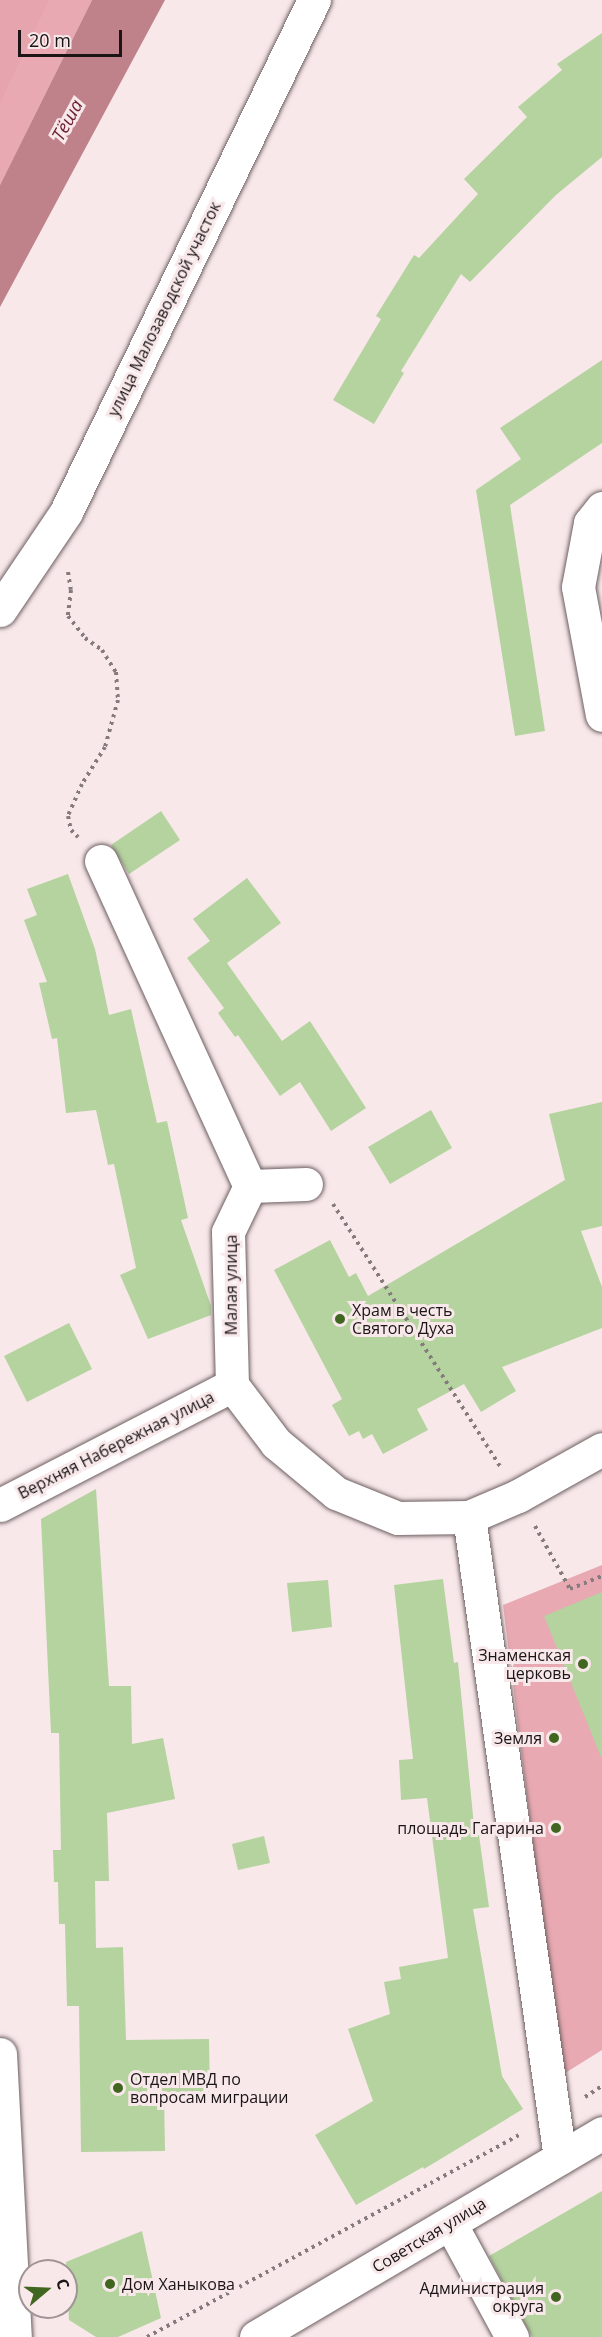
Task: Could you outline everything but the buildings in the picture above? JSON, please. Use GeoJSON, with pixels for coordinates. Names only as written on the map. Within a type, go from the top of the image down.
{"type":"FeatureCollection","features":[{"type":"Feature","properties":{"kind":"street","name":"улица Малозаводской участок"},"geometry":{"type":"LineString","coordinates":[[0,610],[66,512],[314,0]]}},
{"type":"Feature","properties":{"kind":"street"},"geometry":{"type":"LineString","coordinates":[[602,508],[590,523],[578,587],[602,715]]}},
{"type":"Feature","properties":{"kind":"street"},"geometry":{"type":"LineString","coordinates":[[101,861],[250,1186],[306,1184]]}},
{"type":"Feature","properties":{"kind":"street","name":"Малая улица"},"geometry":{"type":"LineString","coordinates":[[232,1385],[228,1232],[250,1186]]}},
{"type":"Feature","properties":{"kind":"street"},"geometry":{"type":"LineString","coordinates":[[232,1385],[276,1443],[336,1493],[398,1518],[469,1517],[518,1496],[602,1449]]}},
{"type":"Feature","properties":{"kind":"street","name":"Верхняя Набережная улица"},"geometry":{"type":"LineString","coordinates":[[0,1505],[232,1385]]}},
{"type":"Feature","properties":{"kind":"street"},"geometry":{"type":"LineString","coordinates":[[469,1517],[560,2158]]}},
{"type":"Feature","properties":{"kind":"street"},"geometry":{"type":"LineString","coordinates":[[0,2055],[15,2337]]}},
{"type":"Feature","properties":{"kind":"street","name":"Советская улица"},"geometry":{"type":"LineString","coordinates":[[256,2337],[602,2133]]}},
{"type":"Feature","properties":{"kind":"street"},"geometry":{"type":"LineString","coordinates":[[450,2223],[512,2337]]}},
{"type":"Feature","properties":{"kind":"path"},"geometry":{"type":"LineString","coordinates":[[47,540],[67,566],[71,590],[68,616],[85,638],[102,651],[116,672],[118,700],[105,747],[82,784],[68,816],[71,830],[101,861]]}},
{"type":"Feature","properties":{"kind":"path"},"geometry":{"type":"LineString","coordinates":[[306,1184],[328,1197],[518,1496],[570,1588],[602,1576]]}},
{"type":"Feature","properties":{"kind":"path"},"geometry":{"type":"LineString","coordinates":[[147,2337],[534,2127]]}},
{"type":"Feature","properties":{"kind":"shaded area"},"geometry":{"type":"Polygon","coordinates":[[[0,0],[92,0],[0,185],[0,0]]]}},
{"type":"Feature","properties":{"kind":"shaded area"},"geometry":{"type":"Polygon","coordinates":[[[0,0],[49,0],[0,103],[0,0]]]}},
{"type":"Feature","properties":{"kind":"shaded area"},"geometry":{"type":"Polygon","coordinates":[[[602,1565],[602,2050],[562,2075],[503,1605],[602,1565]]]}},
{"type":"Feature","properties":{"kind":"water","name":"Тёша"},"geometry":{"type":"Polygon","coordinates":[[[92,0],[165,0],[0,307],[0,185],[92,0]]]}},
{"type":"Feature","properties":{"kind":"place","name":"Храм в честь Святого Духа"},"geometry":{"type":"Point","coordinates":[340,1319]}},
{"type":"Feature","properties":{"kind":"place","name":"Знаменская церковь"},"geometry":{"type":"Point","coordinates":[583,1664]}},
{"type":"Feature","properties":{"kind":"place","name":"Земля"},"geometry":{"type":"Point","coordinates":[554,1738]}},
{"type":"Feature","properties":{"kind":"place","name":"площадь Гагарина"},"geometry":{"type":"Point","coordinates":[556,1828]}},
{"type":"Feature","properties":{"kind":"place","name":"Отдел МВД по вопросам миграции"},"geometry":{"type":"Point","coordinates":[118,2088]}},
{"type":"Feature","properties":{"kind":"place","name":"Дом Ханыкова"},"geometry":{"type":"Point","coordinates":[110,2284]}},
{"type":"Feature","properties":{"kind":"place","name":"Администрация округа"},"geometry":{"type":"Point","coordinates":[556,2297]}}]}
